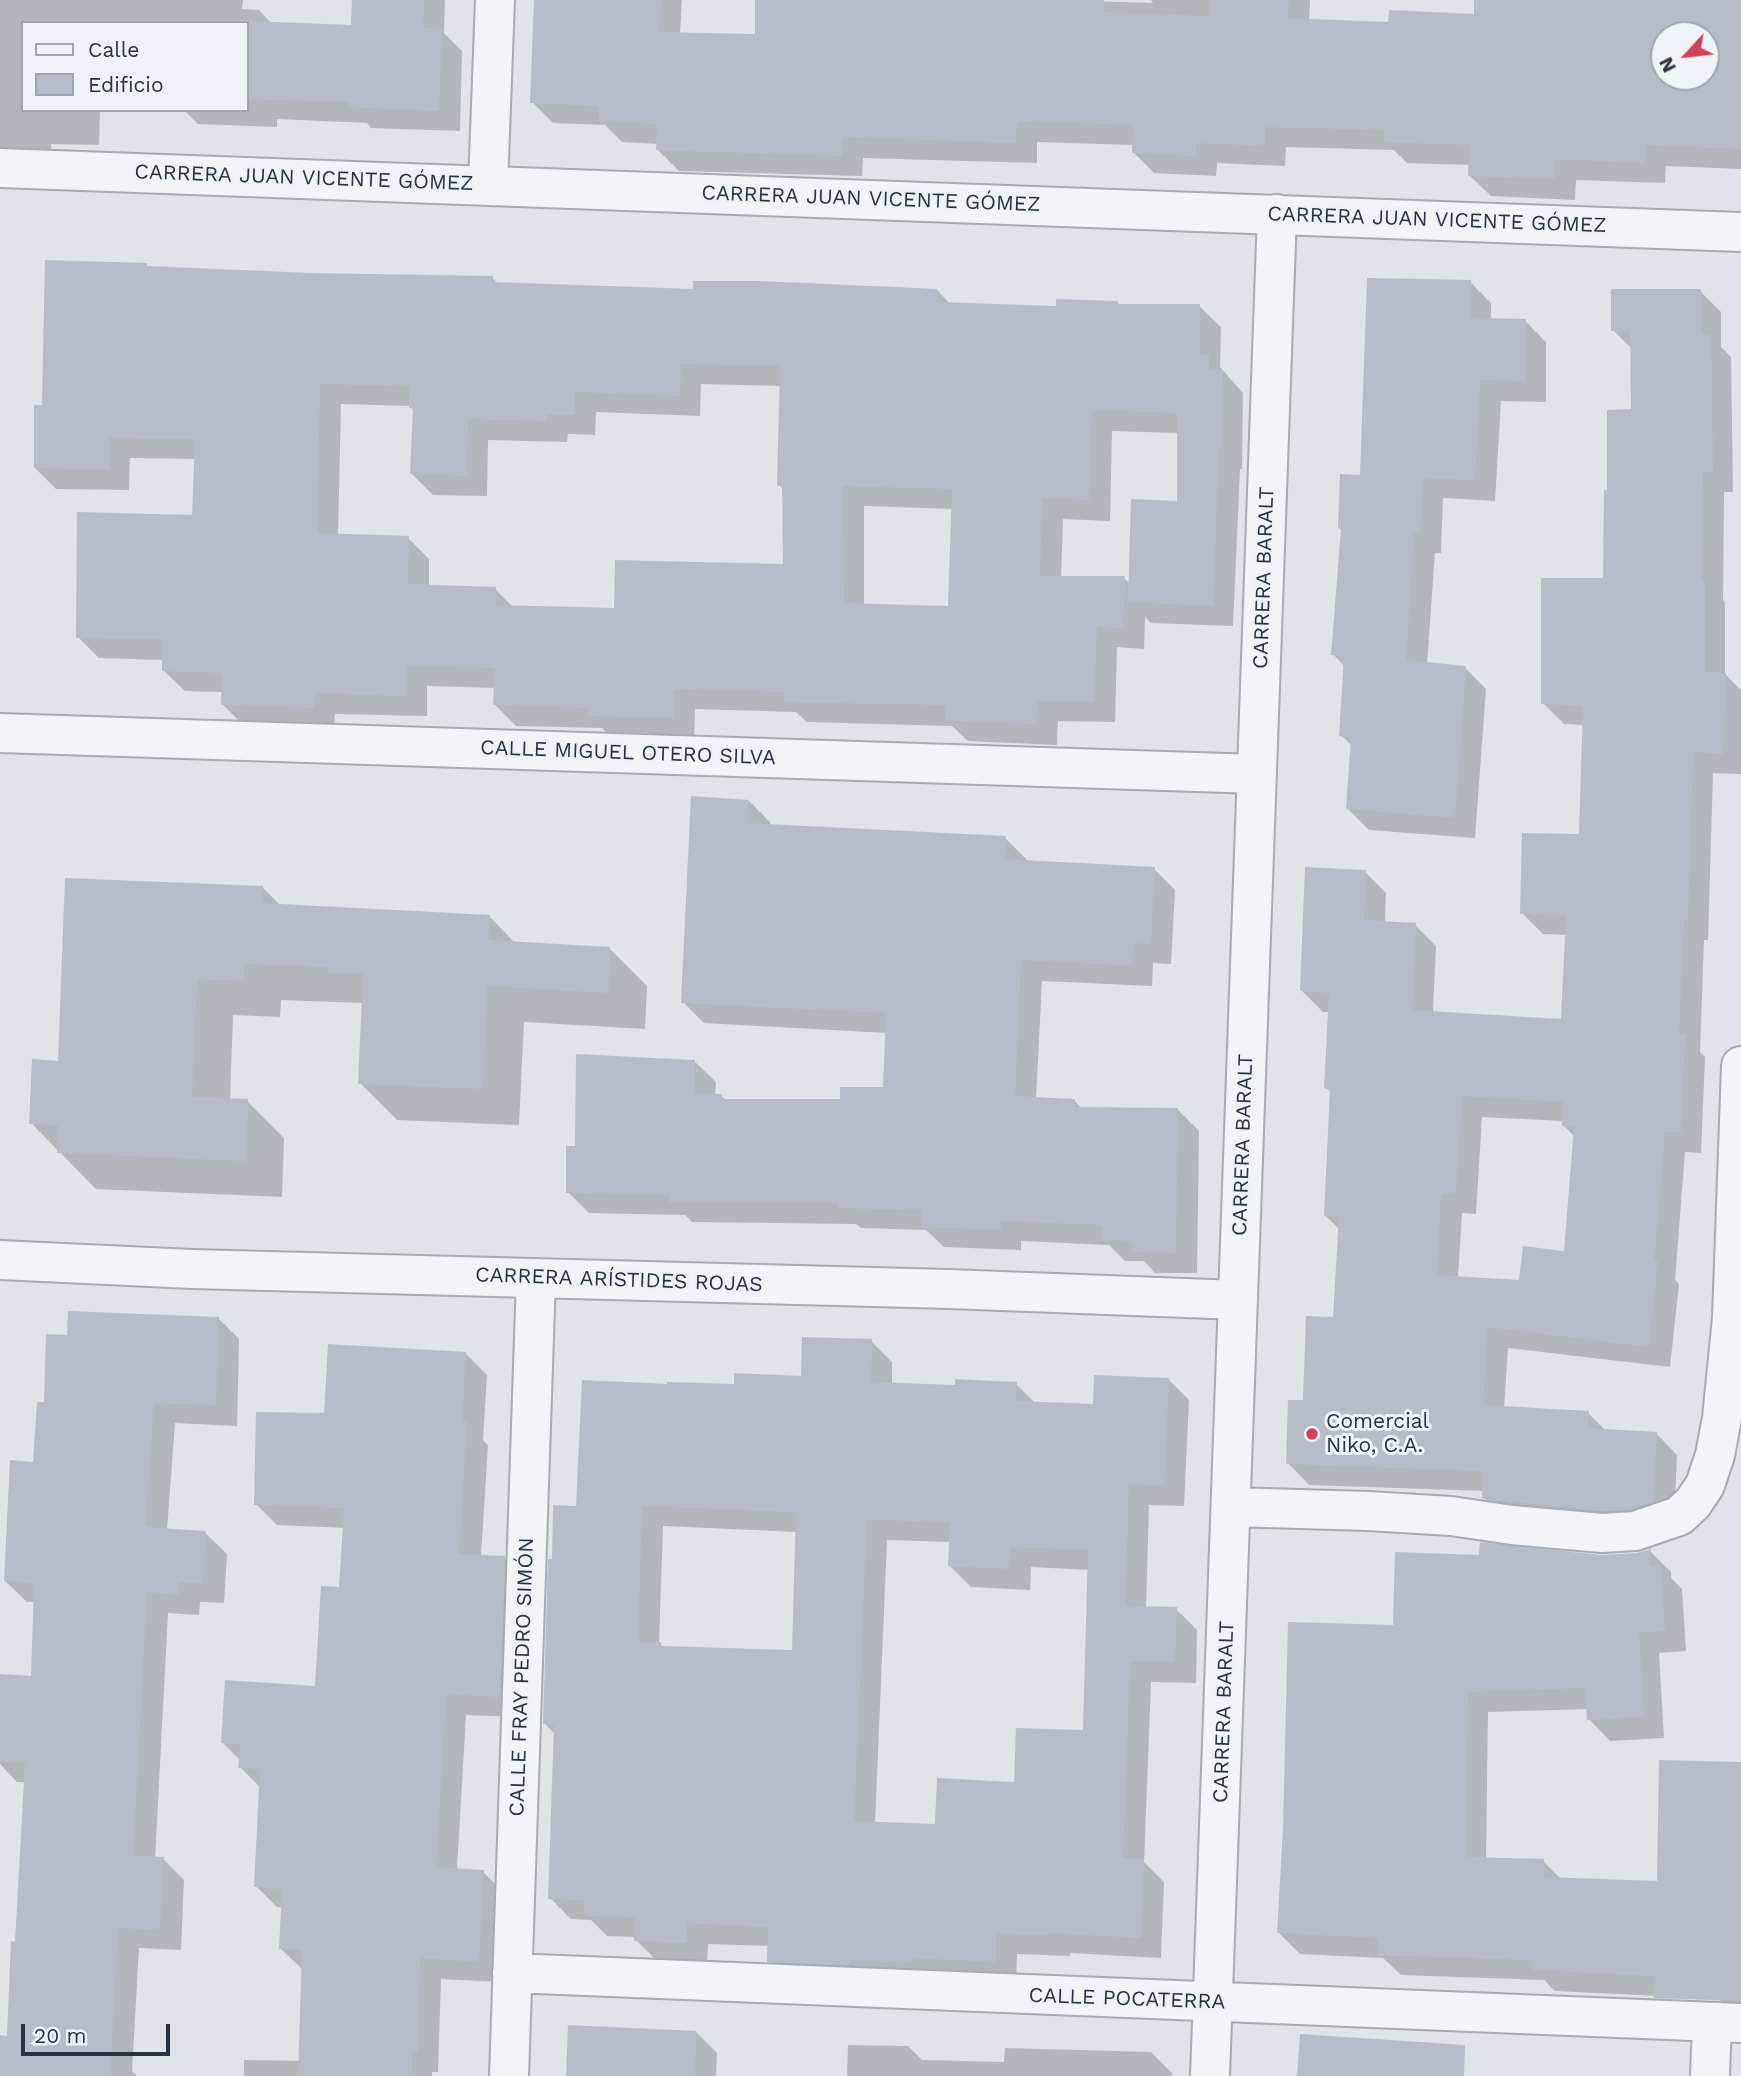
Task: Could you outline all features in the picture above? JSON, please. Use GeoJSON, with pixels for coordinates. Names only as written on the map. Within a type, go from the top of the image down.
{"type":"FeatureCollection","features":[{"type":"Feature","properties":{"kind":"street"},"geometry":{"type":"LineString","coordinates":[[488,184],[495,0]]}},
{"type":"Feature","properties":{"kind":"street","name":"CARRERA JUAN VICENTE GÓMEZ"},"geometry":{"type":"LineString","coordinates":[[0,168],[1741,232]]}},
{"type":"Feature","properties":{"kind":"street","name":"CARRERA BARALT"},"geometry":{"type":"LineString","coordinates":[[1210,2076],[1277,214]]}},
{"type":"Feature","properties":{"kind":"street","name":"CALLE MIGUEL OTERO SILVA"},"geometry":{"type":"LineString","coordinates":[[0,733],[1257,774]]}},
{"type":"Feature","properties":{"kind":"street"},"geometry":{"type":"LineString","coordinates":[[1231,1507],[1451,1516],[1512,1525],[1602,1533],[1635,1531],[1679,1516],[1693,1503],[1705,1485],[1715,1455],[1722,1418],[1732,1318],[1741,1066]]}},
{"type":"Feature","properties":{"kind":"street","name":"CARRERA ARÍSTIDES ROJAS"},"geometry":{"type":"LineString","coordinates":[[0,1260],[192,1269],[949,1289],[1238,1300]]}},
{"type":"Feature","properties":{"kind":"street","name":"CALLE FRAY PEDRO SIMÓN"},"geometry":{"type":"LineString","coordinates":[[509,2076],[536,1278]]}},
{"type":"Feature","properties":{"kind":"street","name":"CALLE POCATERRA"},"geometry":{"type":"LineString","coordinates":[[512,1973],[1727,2023]]}},
{"type":"Feature","properties":{"kind":"street"},"geometry":{"type":"LineString","coordinates":[[1710,2076],[1727,2023]]}},
{"type":"Feature","properties":{"kind":"building"},"geometry":{"type":"Polygon","coordinates":[[[352,0],[424,0],[423,28],[442,29],[439,111],[349,107],[349,102],[248,99],[248,21],[351,25],[352,0]]]}},
{"type":"Feature","properties":{"kind":"building"},"geometry":{"type":"Polygon","coordinates":[[[534,0],[661,0],[659,32],[755,34],[755,0],[1104,0],[1104,12],[1209,16],[1210,0],[1289,0],[1288,18],[1388,22],[1389,10],[1474,14],[1474,0],[1741,0],[1741,149],[1645,145],[1645,163],[1555,159],[1554,179],[1468,176],[1469,145],[1384,142],[1384,130],[1265,127],[1265,146],[1196,143],[1196,156],[1132,153],[1133,125],[1017,121],[1016,143],[843,137],[842,156],[656,150],[657,124],[599,121],[599,106],[530,103],[534,0]]]}},
{"type":"Feature","properties":{"kind":"building"},"geometry":{"type":"Polygon","coordinates":[[[45,260],[310,273],[493,276],[493,282],[693,289],[693,281],[760,281],[937,289],[937,302],[1056,306],[1056,299],[1118,301],[1118,304],[1200,304],[1200,354],[1209,354],[1209,370],[1223,370],[1222,448],[1219,448],[1213,606],[1128,602],[1131,499],[1177,501],[1177,413],[1092,410],[1089,500],[1042,498],[1040,576],[1125,576],[1123,628],[1097,627],[1094,702],[1037,701],[1036,724],[945,721],[945,705],[784,702],[784,692],[674,689],[674,718],[588,716],[588,708],[493,705],[495,668],[407,666],[406,696],[315,693],[314,708],[221,705],[222,673],[162,671],[162,639],[76,638],[77,512],[192,515],[195,439],[109,438],[109,470],[34,468],[34,405],[42,405],[45,260]],[[681,364],[680,396],[575,392],[575,415],[547,414],[547,421],[468,419],[467,476],[410,474],[413,408],[409,408],[409,386],[320,384],[317,533],[409,536],[408,584],[496,587],[496,605],[614,608],[615,560],[783,564],[782,486],[777,486],[780,366],[681,364]],[[843,486],[844,603],[948,606],[952,489],[843,486]]]}},
{"type":"Feature","properties":{"kind":"building"},"geometry":{"type":"Polygon","coordinates":[[[1367,278],[1471,280],[1470,318],[1526,319],[1525,381],[1480,380],[1475,480],[1423,478],[1420,533],[1414,533],[1406,660],[1466,666],[1455,818],[1346,809],[1351,737],[1339,736],[1344,656],[1331,655],[1341,529],[1338,528],[1340,474],[1360,475],[1367,278]]]}},
{"type":"Feature","properties":{"kind":"building"},"geometry":{"type":"Polygon","coordinates":[[[1611,289],[1701,289],[1701,334],[1711,334],[1713,472],[1703,472],[1702,580],[1705,580],[1705,672],[1726,673],[1723,754],[1693,752],[1688,920],[1684,920],[1679,1034],[1685,1034],[1681,1132],[1665,1132],[1654,1261],[1658,1261],[1649,1347],[1487,1327],[1483,1405],[1589,1411],[1588,1428],[1657,1432],[1653,1502],[1631,1509],[1602,1511],[1482,1498],[1483,1471],[1286,1464],[1288,1400],[1303,1400],[1306,1316],[1333,1317],[1339,1217],[1324,1216],[1330,1089],[1324,1088],[1329,993],[1300,991],[1305,867],[1366,870],[1364,920],[1416,923],[1412,1010],[1561,1019],[1566,916],[1520,914],[1522,833],[1579,834],[1583,706],[1541,704],[1541,578],[1603,578],[1607,410],[1631,409],[1630,331],[1611,331],[1611,289]],[[1462,1096],[1456,1194],[1441,1193],[1437,1275],[1519,1280],[1523,1246],[1564,1251],[1574,1127],[1562,1126],[1563,1102],[1462,1096]]]}},
{"type":"Feature","properties":{"kind":"building"},"geometry":{"type":"Polygon","coordinates":[[[691,796],[749,800],[748,823],[1006,836],[1005,859],[1155,867],[1151,944],[1133,943],[1132,966],[1021,960],[1015,1096],[1075,1099],[1074,1107],[1178,1108],[1176,1253],[1133,1252],[1132,1241],[1102,1240],[1103,1225],[1001,1221],[1001,1230],[921,1227],[922,1210],[838,1208],[838,1203],[669,1202],[669,1195],[566,1193],[566,1146],[575,1146],[576,1054],[695,1060],[695,1093],[722,1094],[722,1099],[840,1099],[840,1087],[883,1087],[886,1013],[681,1003],[691,796]]]}},
{"type":"Feature","properties":{"kind":"building"},"geometry":{"type":"Polygon","coordinates":[[[65,878],[263,886],[262,903],[490,915],[489,940],[610,947],[609,993],[487,986],[483,1089],[358,1084],[363,974],[328,973],[329,967],[244,964],[244,981],[197,979],[192,1097],[248,1099],[246,1161],[57,1153],[58,1125],[29,1124],[32,1059],[58,1061],[65,878]]]}},
{"type":"Feature","properties":{"kind":"building"},"geometry":{"type":"Polygon","coordinates":[[[68,1311],[219,1317],[216,1405],[154,1403],[145,1527],[206,1531],[203,1583],[179,1582],[179,1595],[147,1592],[133,1855],[164,1857],[160,1930],[118,1928],[110,2076],[0,2076],[0,2035],[7,2036],[11,1941],[15,1942],[25,1763],[0,1762],[0,1674],[31,1676],[34,1583],[4,1581],[10,1460],[33,1462],[37,1402],[44,1402],[46,1334],[67,1335],[68,1311]]]}},
{"type":"Feature","properties":{"kind":"building"},"geometry":{"type":"Polygon","coordinates":[[[802,1337],[872,1339],[871,1382],[955,1385],[955,1379],[1017,1382],[1016,1401],[1093,1404],[1094,1375],[1169,1378],[1164,1486],[1129,1484],[1125,1606],[1177,1607],[1175,1662],[1130,1661],[1123,1858],[1144,1859],[1141,1938],[1050,1933],[996,1934],[996,1962],[911,1958],[911,1963],[850,1960],[849,1965],[767,1962],[768,1927],[687,1923],[687,1943],[634,1941],[635,1917],[584,1916],[585,1900],[548,1899],[554,1725],[543,1724],[548,1559],[552,1559],[553,1505],[576,1506],[582,1380],[734,1384],[734,1373],[801,1376],[802,1337]],[[642,1506],[638,1642],[661,1642],[661,1646],[792,1650],[796,1512],[642,1506]],[[867,1519],[854,1821],[935,1824],[937,1778],[1014,1782],[1016,1728],[1083,1730],[1088,1550],[1010,1547],[1009,1569],[948,1566],[950,1523],[867,1519]]]}},
{"type":"Feature","properties":{"kind":"building"},"geometry":{"type":"Polygon","coordinates":[[[328,1344],[466,1352],[462,1422],[467,1422],[459,1554],[505,1556],[500,1697],[446,1694],[436,1867],[484,1870],[479,1962],[420,1958],[418,2052],[412,2052],[412,2076],[298,2076],[302,1950],[279,1949],[282,1889],[254,1887],[260,1769],[238,1768],[240,1745],[221,1743],[225,1680],[315,1686],[321,1586],[339,1587],[344,1508],[254,1505],[256,1412],[324,1413],[328,1344]]]}},
{"type":"Feature","properties":{"kind":"building"},"geometry":{"type":"Polygon","coordinates":[[[1480,1542],[1600,1555],[1637,1553],[1651,1549],[1650,1567],[1661,1566],[1665,1631],[1639,1632],[1644,1717],[1587,1720],[1585,1688],[1468,1692],[1466,1857],[1544,1859],[1543,1877],[1657,1881],[1659,1760],[1741,1762],[1741,2001],[1654,1998],[1655,1976],[1532,1970],[1533,1960],[1378,1955],[1378,1938],[1277,1933],[1283,1829],[1288,1622],[1393,1625],[1395,1552],[1479,1555],[1480,1542]]]}},
{"type":"Feature","properties":{"kind":"building"},"geometry":{"type":"Polygon","coordinates":[[[568,2025],[696,2031],[695,2076],[566,2076],[568,2025]]]}},
{"type":"Feature","properties":{"kind":"building"},"geometry":{"type":"Polygon","coordinates":[[[1300,2034],[1465,2045],[1464,2076],[1297,2076],[1300,2034]]]}},
{"type":"Feature","properties":{"kind":"place","name":"Comercial Niko, C.A."},"geometry":{"type":"Point","coordinates":[1312,1434]}}]}
